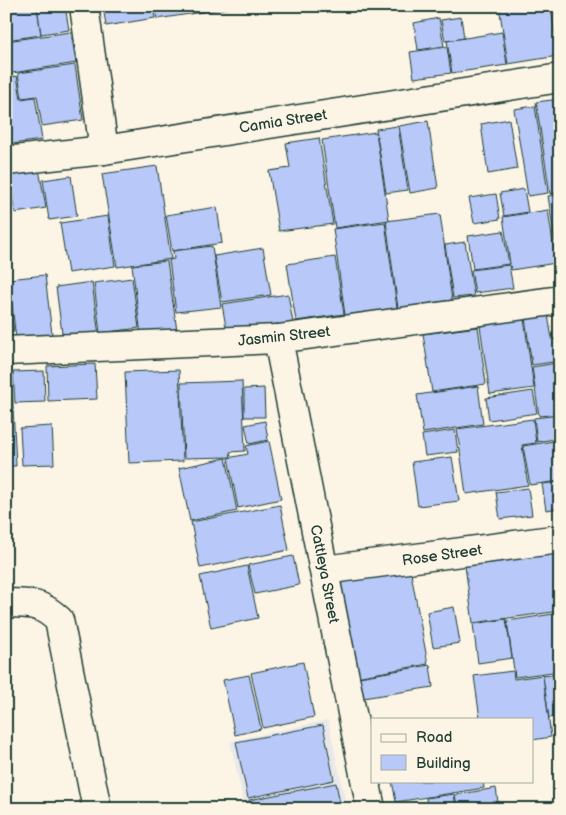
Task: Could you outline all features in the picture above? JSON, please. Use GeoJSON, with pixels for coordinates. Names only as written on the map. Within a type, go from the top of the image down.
{"type":"FeatureCollection","features":[{"type":"Feature","properties":{"kind":"street"},"geometry":{"type":"LineString","coordinates":[[84,6],[104,150]]}},
{"type":"Feature","properties":{"kind":"street","name":"Camia Street"},"geometry":{"type":"LineString","coordinates":[[6,161],[104,150],[560,78]]}},
{"type":"Feature","properties":{"kind":"street","name":"Jasmin Street"},"geometry":{"type":"LineString","coordinates":[[6,351],[278,339],[560,300]]}},
{"type":"Feature","properties":{"kind":"street","name":"Cattleya Street"},"geometry":{"type":"LineString","coordinates":[[278,339],[371,809]]}},
{"type":"Feature","properties":{"kind":"street","name":"Rose Street"},"geometry":{"type":"LineString","coordinates":[[324,570],[560,539]]}},
{"type":"Feature","properties":{"kind":"street"},"geometry":{"type":"LineString","coordinates":[[6,603],[31,603],[47,608],[59,620],[97,809]]}},
{"type":"Feature","properties":{"kind":"shaded area"},"geometry":{"type":"Polygon","coordinates":[[[328,720],[347,809],[245,809],[230,741],[328,720]]]}},
{"type":"Feature","properties":{"kind":"building"},"geometry":{"type":"Polygon","coordinates":[[[37,6],[41,35],[6,40],[6,9],[37,6]]]}},
{"type":"Feature","properties":{"kind":"building"},"geometry":{"type":"Polygon","coordinates":[[[37,6],[65,6],[69,30],[41,34],[37,6]]]}},
{"type":"Feature","properties":{"kind":"building"},"geometry":{"type":"Polygon","coordinates":[[[103,6],[153,6],[155,18],[106,26],[103,6]]]}},
{"type":"Feature","properties":{"kind":"building"},"geometry":{"type":"Polygon","coordinates":[[[155,6],[202,6],[203,12],[157,19],[155,6]]]}},
{"type":"Feature","properties":{"kind":"building"},"geometry":{"type":"Polygon","coordinates":[[[203,6],[240,6],[204,12],[203,6]]]}},
{"type":"Feature","properties":{"kind":"building"},"geometry":{"type":"Polygon","coordinates":[[[499,6],[551,6],[558,56],[508,64],[499,6]]]}},
{"type":"Feature","properties":{"kind":"building"},"geometry":{"type":"Polygon","coordinates":[[[554,6],[560,6],[560,39],[559,39],[554,6]]]}},
{"type":"Feature","properties":{"kind":"building"},"geometry":{"type":"Polygon","coordinates":[[[461,17],[464,38],[445,41],[441,20],[461,17]]]}},
{"type":"Feature","properties":{"kind":"building"},"geometry":{"type":"Polygon","coordinates":[[[439,18],[444,46],[418,50],[414,23],[439,18]]]}},
{"type":"Feature","properties":{"kind":"building"},"geometry":{"type":"Polygon","coordinates":[[[71,32],[76,63],[6,74],[6,41],[71,32]]]}},
{"type":"Feature","properties":{"kind":"building"},"geometry":{"type":"Polygon","coordinates":[[[502,32],[507,65],[452,73],[447,41],[502,32]]]}},
{"type":"Feature","properties":{"kind":"building"},"geometry":{"type":"Polygon","coordinates":[[[447,47],[451,73],[414,78],[410,52],[447,47]]]}},
{"type":"Feature","properties":{"kind":"building"},"geometry":{"type":"Polygon","coordinates":[[[75,65],[83,120],[42,126],[37,96],[22,98],[18,73],[75,65]]]}},
{"type":"Feature","properties":{"kind":"building"},"geometry":{"type":"Polygon","coordinates":[[[17,76],[21,99],[35,97],[42,140],[12,144],[6,104],[6,78],[17,76]]]}},
{"type":"Feature","properties":{"kind":"building"},"geometry":{"type":"Polygon","coordinates":[[[560,99],[560,193],[550,194],[536,102],[560,99]]]}},
{"type":"Feature","properties":{"kind":"building"},"geometry":{"type":"Polygon","coordinates":[[[535,106],[548,193],[528,196],[514,109],[535,106]]]}},
{"type":"Feature","properties":{"kind":"building"},"geometry":{"type":"Polygon","coordinates":[[[509,119],[517,169],[488,174],[481,124],[509,119]]]}},
{"type":"Feature","properties":{"kind":"building"},"geometry":{"type":"Polygon","coordinates":[[[428,121],[438,188],[410,193],[399,126],[428,121]]]}},
{"type":"Feature","properties":{"kind":"building"},"geometry":{"type":"Polygon","coordinates":[[[398,126],[408,190],[386,193],[376,129],[398,126]]]}},
{"type":"Feature","properties":{"kind":"building"},"geometry":{"type":"Polygon","coordinates":[[[6,130],[9,130],[12,147],[6,148],[6,130]]]}},
{"type":"Feature","properties":{"kind":"building"},"geometry":{"type":"Polygon","coordinates":[[[376,132],[389,220],[335,228],[322,140],[376,132]]]}},
{"type":"Feature","properties":{"kind":"building"},"geometry":{"type":"Polygon","coordinates":[[[319,138],[333,224],[279,231],[269,171],[290,168],[286,143],[319,138]]]}},
{"type":"Feature","properties":{"kind":"building"},"geometry":{"type":"Polygon","coordinates":[[[157,166],[171,259],[117,267],[102,174],[157,166]]]}},
{"type":"Feature","properties":{"kind":"building"},"geometry":{"type":"Polygon","coordinates":[[[39,169],[46,208],[15,213],[8,174],[39,169]]]}},
{"type":"Feature","properties":{"kind":"building"},"geometry":{"type":"Polygon","coordinates":[[[71,176],[77,216],[49,220],[43,180],[71,176]]]}},
{"type":"Feature","properties":{"kind":"building"},"geometry":{"type":"Polygon","coordinates":[[[524,189],[528,212],[504,216],[500,193],[524,189]]]}},
{"type":"Feature","properties":{"kind":"building"},"geometry":{"type":"Polygon","coordinates":[[[496,194],[500,219],[474,223],[469,198],[496,194]]]}},
{"type":"Feature","properties":{"kind":"building"},"geometry":{"type":"Polygon","coordinates":[[[560,195],[560,261],[558,261],[548,196],[560,195]]]}},
{"type":"Feature","properties":{"kind":"building"},"geometry":{"type":"Polygon","coordinates":[[[217,207],[222,243],[172,251],[166,215],[217,207]]]}},
{"type":"Feature","properties":{"kind":"building"},"geometry":{"type":"Polygon","coordinates":[[[548,210],[556,263],[511,270],[503,217],[548,210]]]}},
{"type":"Feature","properties":{"kind":"building"},"geometry":{"type":"Polygon","coordinates":[[[440,214],[452,300],[398,308],[386,221],[440,214]]]}},
{"type":"Feature","properties":{"kind":"building"},"geometry":{"type":"Polygon","coordinates":[[[108,216],[115,266],[68,273],[60,223],[108,216]]]}},
{"type":"Feature","properties":{"kind":"building"},"geometry":{"type":"Polygon","coordinates":[[[385,222],[397,308],[345,315],[333,229],[385,222]]]}},
{"type":"Feature","properties":{"kind":"building"},"geometry":{"type":"Polygon","coordinates":[[[503,231],[509,264],[473,269],[468,236],[503,231]]]}},
{"type":"Feature","properties":{"kind":"building"},"geometry":{"type":"Polygon","coordinates":[[[6,238],[11,277],[6,278],[6,238]]]}},
{"type":"Feature","properties":{"kind":"building"},"geometry":{"type":"Polygon","coordinates":[[[465,242],[474,296],[453,298],[445,245],[465,242]]]}},
{"type":"Feature","properties":{"kind":"building"},"geometry":{"type":"Polygon","coordinates":[[[212,246],[221,307],[176,312],[169,260],[174,259],[173,251],[212,246]]]}},
{"type":"Feature","properties":{"kind":"building"},"geometry":{"type":"Polygon","coordinates":[[[263,248],[271,295],[222,302],[214,256],[263,248]]]}},
{"type":"Feature","properties":{"kind":"building"},"geometry":{"type":"Polygon","coordinates":[[[335,257],[344,314],[296,321],[287,264],[335,257]]]}},
{"type":"Feature","properties":{"kind":"building"},"geometry":{"type":"Polygon","coordinates":[[[167,261],[177,331],[141,335],[132,265],[167,261]]]}},
{"type":"Feature","properties":{"kind":"building"},"geometry":{"type":"Polygon","coordinates":[[[509,265],[513,288],[475,293],[471,270],[509,265]]]}},
{"type":"Feature","properties":{"kind":"building"},"geometry":{"type":"Polygon","coordinates":[[[45,275],[53,343],[17,347],[9,279],[45,275]]]}},
{"type":"Feature","properties":{"kind":"building"},"geometry":{"type":"Polygon","coordinates":[[[132,278],[139,328],[100,333],[94,283],[132,278]]]}},
{"type":"Feature","properties":{"kind":"building"},"geometry":{"type":"Polygon","coordinates":[[[6,280],[14,332],[6,333],[6,280]]]}},
{"type":"Feature","properties":{"kind":"building"},"geometry":{"type":"Polygon","coordinates":[[[92,282],[99,336],[63,341],[56,287],[92,282]]]}},
{"type":"Feature","properties":{"kind":"building"},"geometry":{"type":"Polygon","coordinates":[[[288,294],[293,323],[227,333],[222,304],[288,294]]]}},
{"type":"Feature","properties":{"kind":"building"},"geometry":{"type":"Polygon","coordinates":[[[548,315],[552,339],[560,339],[560,361],[532,365],[525,318],[548,315]]]}},
{"type":"Feature","properties":{"kind":"building"},"geometry":{"type":"Polygon","coordinates":[[[524,319],[534,388],[490,394],[480,326],[524,319]]]}},
{"type":"Feature","properties":{"kind":"building"},"geometry":{"type":"Polygon","coordinates":[[[478,327],[486,384],[432,392],[423,334],[478,327]]]}},
{"type":"Feature","properties":{"kind":"building"},"geometry":{"type":"Polygon","coordinates":[[[560,363],[560,414],[539,416],[532,367],[560,363]]]}},
{"type":"Feature","properties":{"kind":"building"},"geometry":{"type":"Polygon","coordinates":[[[95,364],[97,399],[48,401],[47,366],[95,364]]]}},
{"type":"Feature","properties":{"kind":"building"},"geometry":{"type":"Polygon","coordinates":[[[6,367],[11,367],[16,466],[6,466],[6,367]]]}},
{"type":"Feature","properties":{"kind":"building"},"geometry":{"type":"Polygon","coordinates":[[[179,370],[183,461],[129,463],[125,372],[179,370]]]}},
{"type":"Feature","properties":{"kind":"building"},"geometry":{"type":"Polygon","coordinates":[[[44,371],[45,402],[15,403],[13,372],[44,371]]]}},
{"type":"Feature","properties":{"kind":"building"},"geometry":{"type":"Polygon","coordinates":[[[242,381],[245,451],[230,452],[231,457],[184,458],[181,383],[242,381]]]}},
{"type":"Feature","properties":{"kind":"building"},"geometry":{"type":"Polygon","coordinates":[[[478,386],[483,424],[423,433],[417,395],[478,386]]]}},
{"type":"Feature","properties":{"kind":"building"},"geometry":{"type":"Polygon","coordinates":[[[264,388],[265,417],[244,417],[244,389],[264,388]]]}},
{"type":"Feature","properties":{"kind":"building"},"geometry":{"type":"Polygon","coordinates":[[[533,391],[537,413],[489,420],[486,398],[533,391]]]}},
{"type":"Feature","properties":{"kind":"building"},"geometry":{"type":"Polygon","coordinates":[[[560,415],[560,438],[537,442],[534,418],[560,415]]]}},
{"type":"Feature","properties":{"kind":"building"},"geometry":{"type":"Polygon","coordinates":[[[533,419],[536,443],[522,445],[528,485],[466,494],[457,429],[533,419]]]}},
{"type":"Feature","properties":{"kind":"building"},"geometry":{"type":"Polygon","coordinates":[[[265,421],[268,440],[249,444],[245,425],[265,421]]]}},
{"type":"Feature","properties":{"kind":"building"},"geometry":{"type":"Polygon","coordinates":[[[52,426],[54,464],[22,465],[20,428],[52,426]]]}},
{"type":"Feature","properties":{"kind":"building"},"geometry":{"type":"Polygon","coordinates":[[[455,430],[458,452],[425,456],[422,435],[455,430]]]}},
{"type":"Feature","properties":{"kind":"building"},"geometry":{"type":"Polygon","coordinates":[[[560,440],[560,481],[530,485],[523,446],[560,440]]]}},
{"type":"Feature","properties":{"kind":"building"},"geometry":{"type":"Polygon","coordinates":[[[269,441],[281,499],[238,508],[228,458],[248,454],[246,446],[269,441]]]}},
{"type":"Feature","properties":{"kind":"building"},"geometry":{"type":"Polygon","coordinates":[[[452,457],[459,501],[418,506],[412,462],[452,457]]]}},
{"type":"Feature","properties":{"kind":"building"},"geometry":{"type":"Polygon","coordinates":[[[226,458],[237,511],[190,521],[179,468],[226,458]]]}},
{"type":"Feature","properties":{"kind":"building"},"geometry":{"type":"Polygon","coordinates":[[[560,482],[560,508],[546,510],[542,484],[560,482]]]}},
{"type":"Feature","properties":{"kind":"building"},"geometry":{"type":"Polygon","coordinates":[[[528,488],[532,515],[500,519],[496,492],[528,488]]]}},
{"type":"Feature","properties":{"kind":"building"},"geometry":{"type":"Polygon","coordinates":[[[280,505],[289,550],[200,568],[191,522],[280,505]]]}},
{"type":"Feature","properties":{"kind":"building"},"geometry":{"type":"Polygon","coordinates":[[[560,545],[560,611],[473,623],[464,559],[560,545]]]}},
{"type":"Feature","properties":{"kind":"building"},"geometry":{"type":"Polygon","coordinates":[[[293,556],[299,585],[255,594],[248,565],[293,556]]]}},
{"type":"Feature","properties":{"kind":"building"},"geometry":{"type":"Polygon","coordinates":[[[247,566],[258,618],[211,628],[200,576],[247,566]]]}},
{"type":"Feature","properties":{"kind":"building"},"geometry":{"type":"Polygon","coordinates":[[[410,568],[428,664],[356,677],[339,580],[410,568]]]}},
{"type":"Feature","properties":{"kind":"building"},"geometry":{"type":"Polygon","coordinates":[[[454,607],[460,643],[433,647],[427,612],[454,607]]]}},
{"type":"Feature","properties":{"kind":"building"},"geometry":{"type":"Polygon","coordinates":[[[560,613],[560,671],[515,677],[507,621],[560,613]]]}},
{"type":"Feature","properties":{"kind":"building"},"geometry":{"type":"Polygon","coordinates":[[[506,619],[512,658],[478,663],[473,624],[506,619]]]}},
{"type":"Feature","properties":{"kind":"building"},"geometry":{"type":"Polygon","coordinates":[[[303,662],[314,717],[263,728],[251,673],[303,662]]]}},
{"type":"Feature","properties":{"kind":"building"},"geometry":{"type":"Polygon","coordinates":[[[430,665],[433,687],[363,698],[359,677],[430,665]]]}},
{"type":"Feature","properties":{"kind":"building"},"geometry":{"type":"Polygon","coordinates":[[[513,671],[514,679],[543,675],[551,737],[534,740],[534,718],[480,718],[474,676],[513,671]]]}},
{"type":"Feature","properties":{"kind":"building"},"geometry":{"type":"Polygon","coordinates":[[[560,674],[560,716],[549,718],[543,676],[560,674]]]}},
{"type":"Feature","properties":{"kind":"building"},"geometry":{"type":"Polygon","coordinates":[[[249,675],[261,729],[235,735],[223,680],[249,675]]]}},
{"type":"Feature","properties":{"kind":"building"},"geometry":{"type":"Polygon","coordinates":[[[323,725],[334,780],[248,798],[236,742],[323,725]]]}},
{"type":"Feature","properties":{"kind":"building"},"geometry":{"type":"Polygon","coordinates":[[[392,782],[483,782],[484,788],[396,802],[392,782]]]}},
{"type":"Feature","properties":{"kind":"building"},"geometry":{"type":"Polygon","coordinates":[[[336,783],[341,809],[250,809],[249,800],[336,783]]]}},
{"type":"Feature","properties":{"kind":"building"},"geometry":{"type":"Polygon","coordinates":[[[496,788],[499,809],[458,809],[455,795],[496,788]]]}},
{"type":"Feature","properties":{"kind":"building"},"geometry":{"type":"Polygon","coordinates":[[[454,794],[456,809],[427,809],[426,798],[454,794]]]}}]}
